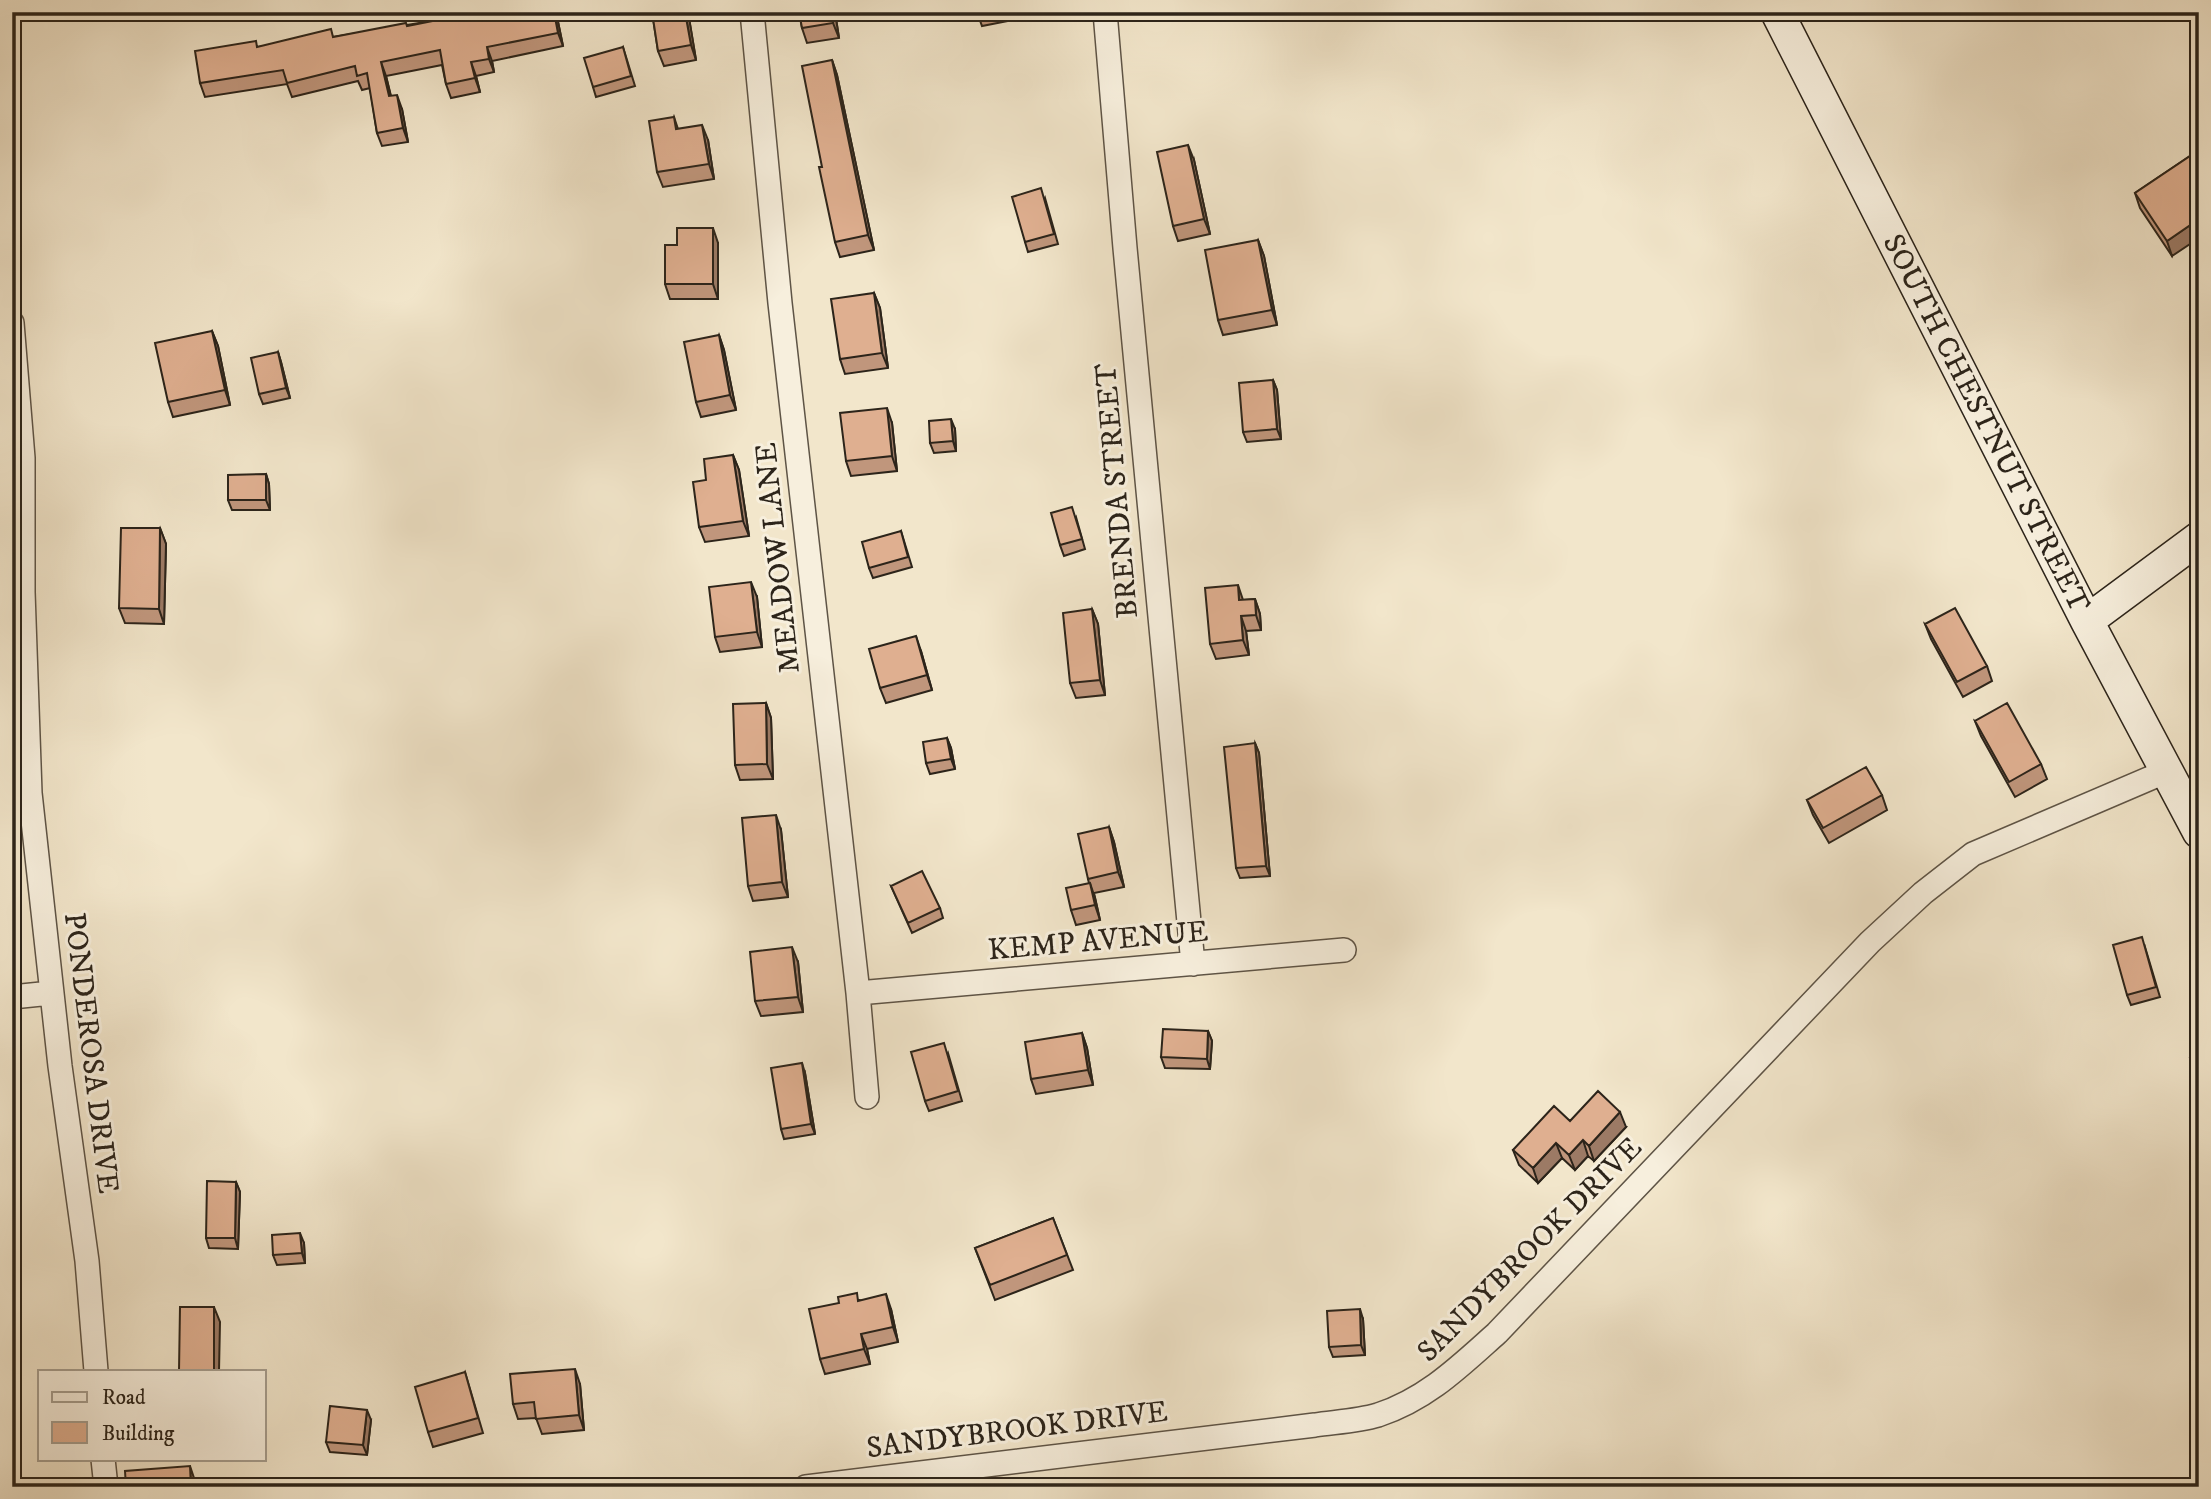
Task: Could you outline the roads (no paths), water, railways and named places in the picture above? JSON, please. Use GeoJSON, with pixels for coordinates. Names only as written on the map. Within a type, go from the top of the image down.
{"type":"FeatureCollection","features":[{"type":"Feature","properties":{"kind":"main road","name":"SOUTH CHESTNUT STREET"},"geometry":{"type":"LineString","coordinates":[[1777,12],[2087,621],[2199,832]]}},
{"type":"Feature","properties":{"kind":"main road"},"geometry":{"type":"LineString","coordinates":[[2087,621],[2199,538]]}},
{"type":"Feature","properties":{"kind":"street","name":"MEADOW LANE"},"geometry":{"type":"LineString","coordinates":[[752,12],[783,330],[858,993],[867,1097]]}},
{"type":"Feature","properties":{"kind":"street","name":"BRENDA STREET"},"geometry":{"type":"LineString","coordinates":[[1105,12],[1149,512],[1193,964]]}},
{"type":"Feature","properties":{"kind":"street","name":"PONDEROSA DRIVE"},"geometry":{"type":"LineString","coordinates":[[12,323],[23,458],[23,592],[30,793],[51,993],[87,1261],[96,1370]]}},
{"type":"Feature","properties":{"kind":"street","name":"SANDYBROOK DRIVE"},"geometry":{"type":"LineString","coordinates":[[806,1487],[1315,1425],[1376,1416],[1408,1404],[1439,1385],[1497,1333],[1870,942],[1923,893],[1973,854],[2167,771]]}},
{"type":"Feature","properties":{"kind":"street","name":"KEMP AVENUE"},"geometry":{"type":"LineString","coordinates":[[858,993],[1344,950]]}},
{"type":"Feature","properties":{"kind":"street"},"geometry":{"type":"LineString","coordinates":[[12,997],[51,993]]}},
{"type":"Feature","properties":{"kind":"street"},"geometry":{"type":"LineString","coordinates":[[103,1460],[106,1487]]}}]}
